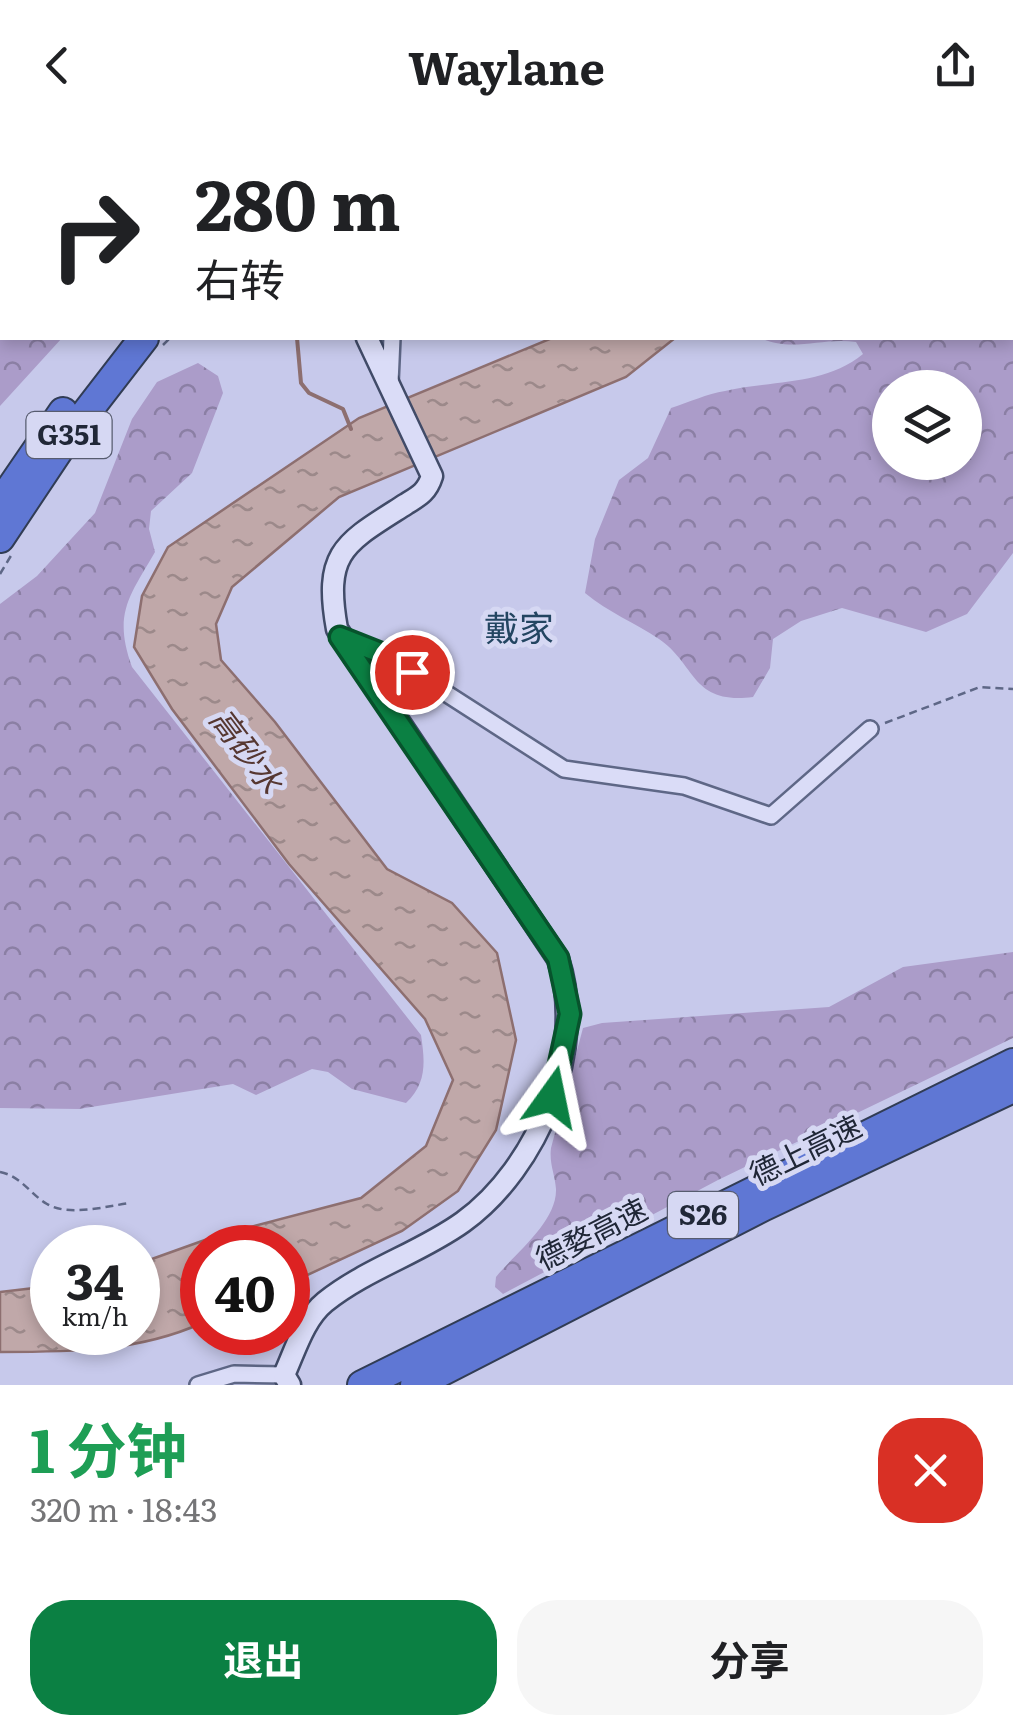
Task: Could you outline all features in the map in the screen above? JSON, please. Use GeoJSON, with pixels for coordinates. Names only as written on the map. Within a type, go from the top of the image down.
{"type":"FeatureCollection","features":[{"type":"Feature","properties":{"kind":"highway","name":"G351"},"geometry":{"type":"LineString","coordinates":[[0,504],[30,456],[122,340]]}},
{"type":"Feature","properties":{"kind":"highway","name":"G351"},"geometry":{"type":"LineString","coordinates":[[0,538],[77,424],[142,340]]}},
{"type":"Feature","properties":{"kind":"highway","name":"德婺高速"},"geometry":{"type":"LineString","coordinates":[[362,1385],[404,1378],[1013,1063]]}},
{"type":"Feature","properties":{"kind":"highway","name":"德上高速"},"geometry":{"type":"LineString","coordinates":[[404,1378],[1013,1088]]}},
{"type":"Feature","properties":{"kind":"street"},"geometry":{"type":"LineString","coordinates":[[198,1385],[234,1374],[287,1380],[307,1324],[324,1303],[462,1223],[494,1196],[518,1165],[552,1097],[570,1014],[558,958],[340,637],[331,596],[335,565],[350,540],[425,492],[430,467],[368,340]]}},
{"type":"Feature","properties":{"kind":"street"},"geometry":{"type":"LineString","coordinates":[[392,340],[392,391]]}},
{"type":"Feature","properties":{"kind":"street"},"geometry":{"type":"LineString","coordinates":[[340,637],[388,656],[564,769],[684,786],[771,816],[870,730]]}},
{"type":"Feature","properties":{"kind":"path"},"geometry":{"type":"LineString","coordinates":[[870,730],[980,687],[1013,690]]}},
{"type":"Feature","properties":{"kind":"path"},"geometry":{"type":"LineString","coordinates":[[0,1172],[13,1175],[58,1208],[130,1203]]}},
{"type":"Feature","properties":{"kind":"green space"},"geometry":{"type":"Polygon","coordinates":[[[0,340],[60,340],[0,406],[0,340]]]}},
{"type":"Feature","properties":{"kind":"green space"},"geometry":{"type":"Polygon","coordinates":[[[766,340],[1013,340],[1013,553],[967,614],[926,632],[842,608],[801,621],[773,639],[770,668],[753,697],[733,698],[706,689],[659,639],[585,593],[595,539],[619,480],[648,458],[671,408],[718,392],[815,377],[863,354],[856,342],[784,344],[766,340]]]}},
{"type":"Feature","properties":{"kind":"green space"},"geometry":{"type":"Polygon","coordinates":[[[198,363],[218,376],[223,393],[192,473],[151,511],[149,529],[155,552],[127,606],[126,649],[132,667],[421,1035],[421,1080],[406,1103],[352,1089],[328,1072],[312,1069],[256,1095],[233,1084],[79,1109],[0,1108],[0,604],[37,576],[95,513],[132,419],[157,382],[198,363]]]}},
{"type":"Feature","properties":{"kind":"green space"},"geometry":{"type":"Polygon","coordinates":[[[1013,952],[1013,1038],[718,1180],[503,1294],[495,1287],[496,1277],[550,1213],[556,1189],[551,1148],[583,1028],[602,1023],[829,1007],[903,967],[1013,952]]]}},
{"type":"Feature","properties":{"kind":"water","name":"高砂水"},"geometry":{"type":"Polygon","coordinates":[[[547,340],[672,340],[626,377],[339,497],[232,587],[216,624],[221,660],[275,722],[387,869],[452,903],[497,953],[516,1040],[496,1130],[458,1191],[402,1231],[310,1274],[310,1225],[258,1225],[361,1198],[426,1146],[453,1080],[425,1019],[289,864],[172,709],[134,647],[142,596],[168,547],[359,418],[547,340]]]}},
{"type":"Feature","properties":{"kind":"water"},"geometry":{"type":"Polygon","coordinates":[[[180,1249],[180,1332],[160,1338],[160,1256],[180,1249]]]}},
{"type":"Feature","properties":{"kind":"water"},"geometry":{"type":"Polygon","coordinates":[[[30,1289],[30,1351],[0,1352],[0,1292],[30,1289]]]}},
{"type":"Feature","properties":{"kind":"waterway"},"geometry":{"type":"LineString","coordinates":[[297,340],[301,383],[309,393],[343,409],[351,429]]}},
{"type":"Feature","properties":{"kind":"district","name":"戴家"},"geometry":{"type":"Point","coordinates":[519,629]}},
{"type":"Feature","properties":{"kind":"route"},"geometry":{"type":"LineString","coordinates":[[412,672],[388,656],[340,637],[558,958],[567,984],[570,1014],[552,1097]]}}]}
